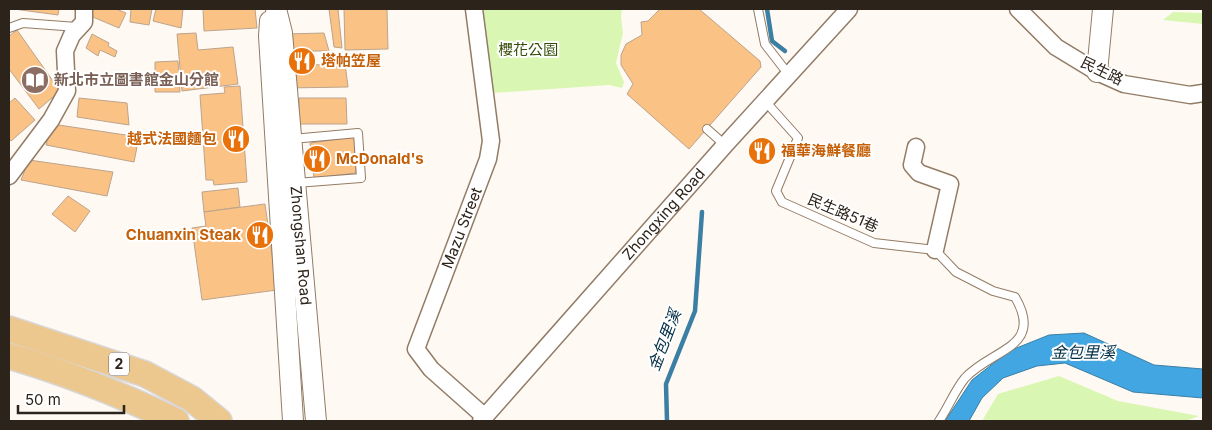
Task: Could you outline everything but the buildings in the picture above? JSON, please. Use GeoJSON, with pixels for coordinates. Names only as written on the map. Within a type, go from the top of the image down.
{"type":"FeatureCollection","features":[{"type":"Feature","properties":{"kind":"main road","name":"2"},"geometry":{"type":"LineString","coordinates":[[9,329],[145,374],[192,399],[219,421]]}},
{"type":"Feature","properties":{"kind":"main road","name":"2"},"geometry":{"type":"LineString","coordinates":[[9,356],[60,371],[137,402],[176,421]]}},
{"type":"Feature","properties":{"kind":"street"},"geometry":{"type":"LineString","coordinates":[[9,176],[51,120],[67,91],[66,51],[72,35],[84,22],[84,9]]}},
{"type":"Feature","properties":{"kind":"street","name":"Zhongshan Road"},"geometry":{"type":"LineString","coordinates":[[271,9],[269,36],[293,421]]}},
{"type":"Feature","properties":{"kind":"street","name":"Zhongshan Road"},"geometry":{"type":"LineString","coordinates":[[276,9],[282,33],[316,421]]}},
{"type":"Feature","properties":{"kind":"street","name":"Mazu Street"},"geometry":{"type":"LineString","coordinates":[[474,9],[491,141],[488,159],[416,349],[431,369],[483,419]]}},
{"type":"Feature","properties":{"kind":"street","name":"Zhongxing Road"},"geometry":{"type":"LineString","coordinates":[[483,419],[725,145],[849,9]]}},
{"type":"Feature","properties":{"kind":"street","name":"民生路"},"geometry":{"type":"LineString","coordinates":[[1018,9],[1056,47],[1097,72],[1124,84],[1190,94],[1203,93]]}},
{"type":"Feature","properties":{"kind":"street"},"geometry":{"type":"LineString","coordinates":[[1097,72],[1103,9]]}},
{"type":"Feature","properties":{"kind":"street"},"geometry":{"type":"LineString","coordinates":[[916,148],[912,165],[918,173],[950,184],[935,250]]}},
{"type":"Feature","properties":{"kind":"lane"},"geometry":{"type":"LineString","coordinates":[[758,9],[764,44],[789,75]]}},
{"type":"Feature","properties":{"kind":"lane"},"geometry":{"type":"LineString","coordinates":[[9,28],[23,23],[79,28]]}},
{"type":"Feature","properties":{"kind":"lane","name":"民生路51巷"},"geometry":{"type":"LineString","coordinates":[[765,101],[798,138],[776,191],[782,202],[874,243],[935,250]]}},
{"type":"Feature","properties":{"kind":"lane"},"geometry":{"type":"LineString","coordinates":[[707,129],[725,145]]}},
{"type":"Feature","properties":{"kind":"lane"},"geometry":{"type":"LineString","coordinates":[[292,139],[358,134],[361,178],[296,183]]}},
{"type":"Feature","properties":{"kind":"lane"},"geometry":{"type":"LineString","coordinates":[[935,250],[956,272],[993,291],[1015,297],[1023,311],[1025,328],[1017,342],[966,378],[939,421]]}},
{"type":"Feature","properties":{"kind":"green space","name":"櫻花公園"},"geometry":{"type":"Polygon","coordinates":[[[480,9],[622,9],[623,33],[616,63],[624,82],[622,88],[609,85],[492,93],[480,9]]]}},
{"type":"Feature","properties":{"kind":"green space"},"geometry":{"type":"Polygon","coordinates":[[[1173,12],[1203,13],[1203,24],[1163,20],[1173,12]]]}},
{"type":"Feature","properties":{"kind":"green space"},"geometry":{"type":"Polygon","coordinates":[[[1059,376],[1118,401],[1199,416],[1186,421],[982,421],[998,394],[1059,376]]]}},
{"type":"Feature","properties":{"kind":"water","name":"金包里溪"},"geometry":{"type":"Polygon","coordinates":[[[1084,333],[1154,365],[1203,369],[1203,398],[1133,392],[1065,363],[1037,366],[1003,378],[982,398],[969,421],[945,421],[972,380],[1009,351],[1049,335],[1084,333]]]}},
{"type":"Feature","properties":{"kind":"waterway","name":"金包里溪"},"geometry":{"type":"LineString","coordinates":[[767,9],[772,41],[785,51]]}},
{"type":"Feature","properties":{"kind":"waterway","name":"金包里溪"},"geometry":{"type":"LineString","coordinates":[[667,421],[666,384],[695,311],[702,212]]}},
{"type":"Feature","properties":{"kind":"place","name":"塔帕笠屋"},"geometry":{"type":"Point","coordinates":[302,61]}},
{"type":"Feature","properties":{"kind":"place","name":"新北市立圖書館金山分館"},"geometry":{"type":"Point","coordinates":[35,80]}},
{"type":"Feature","properties":{"kind":"place","name":"越式法國麵包"},"geometry":{"type":"Point","coordinates":[236,139]}},
{"type":"Feature","properties":{"kind":"place","name":"福華海鮮餐廳"},"geometry":{"type":"Point","coordinates":[762,151]}},
{"type":"Feature","properties":{"kind":"place","name":"McDonald's"},"geometry":{"type":"Point","coordinates":[317,159]}},
{"type":"Feature","properties":{"kind":"place","name":"Chuanxin Steak"},"geometry":{"type":"Point","coordinates":[260,235]}}]}
